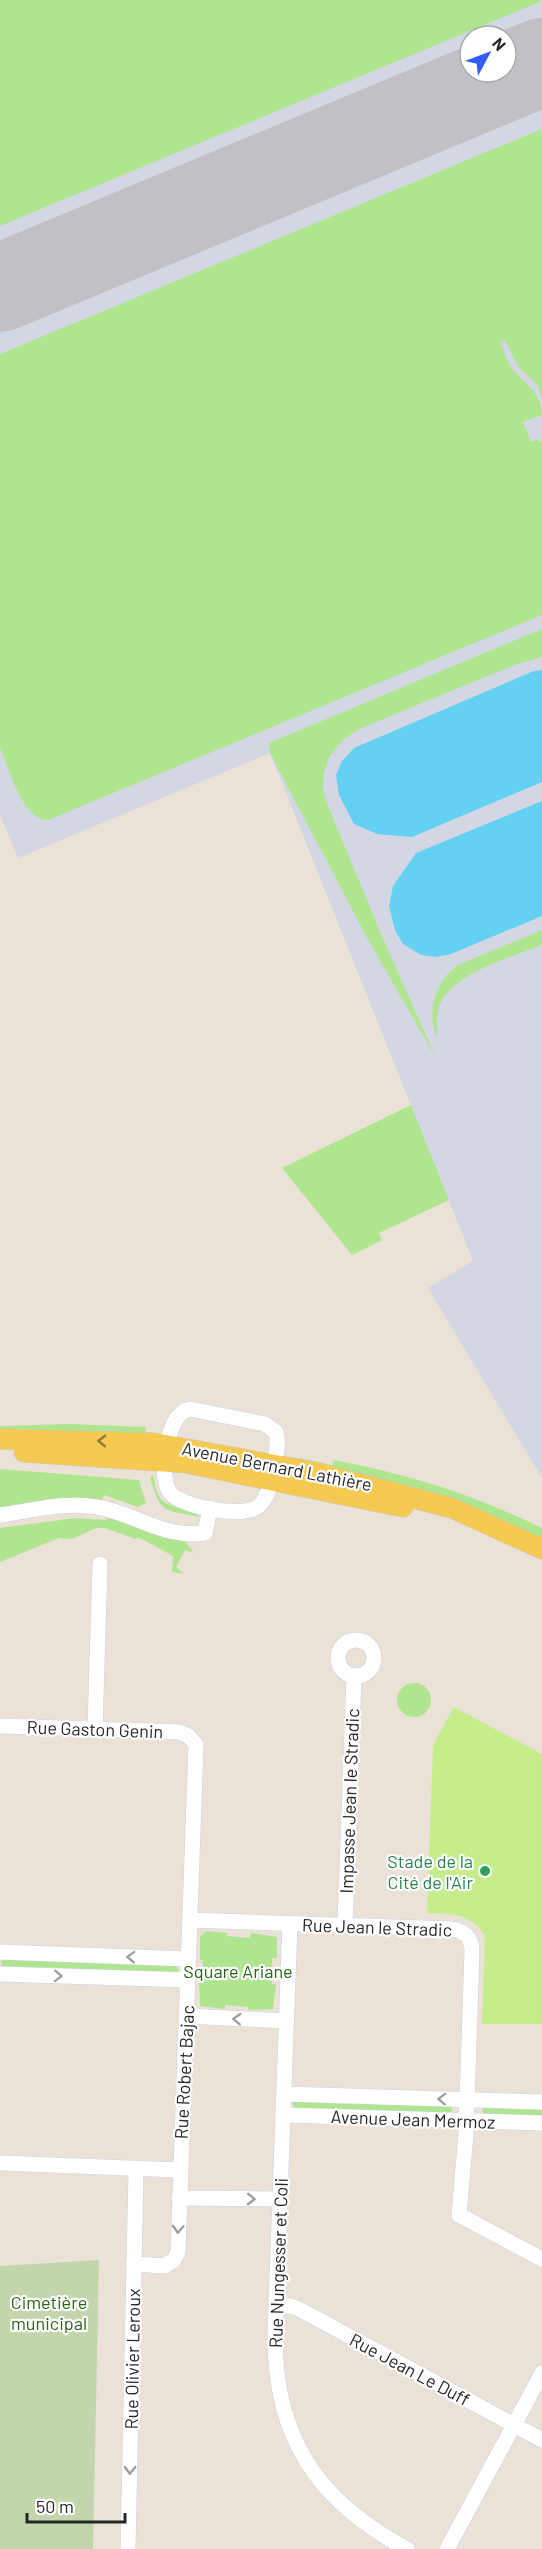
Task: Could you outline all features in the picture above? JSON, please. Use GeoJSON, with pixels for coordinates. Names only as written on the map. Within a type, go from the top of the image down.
{"type":"FeatureCollection","features":[{"type":"Feature","properties":{"kind":"main road","name":"Avenue Bernard Lathière"},"geometry":{"type":"LineString","coordinates":[[0,1439],[167,1453],[272,1472],[443,1517],[483,1531],[542,1559]]}},
{"type":"Feature","properties":{"kind":"main road","name":"Avenue Bernard Lathière"},"geometry":{"type":"LineString","coordinates":[[0,1451],[167,1453]]}},
{"type":"Feature","properties":{"kind":"main road","name":"Avenue Bernard Lathière"},"geometry":{"type":"LineString","coordinates":[[272,1472],[314,1472],[426,1500],[452,1508],[542,1548]]}},
{"type":"Feature","properties":{"kind":"street"},"geometry":{"type":"LineString","coordinates":[[190,1409],[270,1425],[277,1435],[272,1472],[267,1495],[255,1508],[240,1512],[185,1503],[173,1496],[166,1484],[167,1453],[172,1428],[182,1412],[190,1409]]}},
{"type":"Feature","properties":{"kind":"street"},"geometry":{"type":"LineString","coordinates":[[0,1515],[81,1505],[103,1508],[176,1533],[196,1534],[205,1533],[210,1508]]}},
{"type":"Feature","properties":{"kind":"street"},"geometry":{"type":"LineString","coordinates":[[95,1729],[100,1564]]}},
{"type":"Feature","properties":{"kind":"street","name":"Impasse Jean le Stradic"},"geometry":{"type":"LineString","coordinates":[[345,1925],[354,1676]]}},
{"type":"Feature","properties":{"kind":"street","name":"Rue Gaston Genin"},"geometry":{"type":"LineString","coordinates":[[0,1726],[179,1732],[189,1736]]}},
{"type":"Feature","properties":{"kind":"street","name":"Rue Robert Bajac"},"geometry":{"type":"LineString","coordinates":[[134,2264],[164,2266],[174,2260],[178,2252],[179,2170],[196,1745],[189,1736]]}},
{"type":"Feature","properties":{"kind":"street","name":"Rue Jean le Stradic"},"geometry":{"type":"LineString","coordinates":[[190,1920],[459,1930],[470,1939],[472,1950],[467,2100]]}},
{"type":"Feature","properties":{"kind":"street","name":"Rue Nungesser et Coli"},"geometry":{"type":"LineString","coordinates":[[290,1924],[275,2360],[279,2394],[286,2419],[303,2457],[333,2497],[373,2531],[407,2549]]}},
{"type":"Feature","properties":{"kind":"street"},"geometry":{"type":"LineString","coordinates":[[0,1953],[189,1959]]}},
{"type":"Feature","properties":{"kind":"street"},"geometry":{"type":"LineString","coordinates":[[0,1974],[188,1980]]}},
{"type":"Feature","properties":{"kind":"street"},"geometry":{"type":"LineString","coordinates":[[186,2016],[288,2021]]}},
{"type":"Feature","properties":{"kind":"street","name":"Avenue Jean Mermoz"},"geometry":{"type":"LineString","coordinates":[[285,2094],[542,2102]]}},
{"type":"Feature","properties":{"kind":"street"},"geometry":{"type":"LineString","coordinates":[[467,2100],[459,2215],[542,2259]]}},
{"type":"Feature","properties":{"kind":"street","name":"Avenue Jean Mermoz"},"geometry":{"type":"LineString","coordinates":[[285,2115],[542,2123]]}},
{"type":"Feature","properties":{"kind":"street"},"geometry":{"type":"LineString","coordinates":[[0,2163],[179,2170]]}},
{"type":"Feature","properties":{"kind":"street","name":"Rue Olivier Leroux"},"geometry":{"type":"LineString","coordinates":[[128,2549],[136,2170]]}},
{"type":"Feature","properties":{"kind":"street"},"geometry":{"type":"LineString","coordinates":[[179,2198],[280,2199]]}},
{"type":"Feature","properties":{"kind":"street","name":"Rue Jean Le Duff"},"geometry":{"type":"LineString","coordinates":[[277,2303],[297,2308],[542,2440]]}},
{"type":"Feature","properties":{"kind":"street"},"geometry":{"type":"LineString","coordinates":[[447,2549],[542,2373]]}},
{"type":"Feature","properties":{"kind":"shaded area"},"geometry":{"type":"Polygon","coordinates":[[[0,0],[542,0],[542,1478],[428,1288],[473,1261],[270,753],[18,858],[0,815],[0,0]]]}},
{"type":"Feature","properties":{"kind":"green space"},"geometry":{"type":"Polygon","coordinates":[[[0,0],[542,0],[487,24],[458,24],[458,36],[0,226],[0,0]]]}},
{"type":"Feature","properties":{"kind":"green space"},"geometry":{"type":"Polygon","coordinates":[[[542,129],[542,397],[536,383],[519,368],[505,340],[500,342],[510,365],[536,394],[541,407],[542,415],[523,422],[531,442],[540,439],[542,443],[542,615],[48,820],[39,818],[31,812],[18,792],[0,748],[0,354],[542,129]]]}},
{"type":"Feature","properties":{"kind":"green space"},"geometry":{"type":"Polygon","coordinates":[[[542,629],[542,657],[514,665],[359,729],[343,740],[329,757],[324,773],[323,789],[328,806],[436,1058],[367,938],[270,753],[269,743],[542,629]]]}},
{"type":"Feature","properties":{"kind":"green space"},"geometry":{"type":"Polygon","coordinates":[[[542,930],[542,945],[483,968],[456,985],[446,995],[438,1011],[437,1038],[432,1018],[433,1008],[438,988],[450,972],[458,965],[542,930]]]}},
{"type":"Feature","properties":{"kind":"green space"},"geometry":{"type":"Polygon","coordinates":[[[411,1105],[449,1200],[379,1233],[382,1240],[352,1255],[282,1168],[411,1105]]]}},
{"type":"Feature","properties":{"kind":"green space"},"geometry":{"type":"Polygon","coordinates":[[[68,1424],[146,1427],[145,1437],[0,1434],[0,1426],[68,1424]]]}},
{"type":"Feature","properties":{"kind":"green space"},"geometry":{"type":"Polygon","coordinates":[[[299,1458],[332,1465],[334,1460],[361,1466],[414,1479],[466,1496],[542,1528],[542,1544],[394,1483],[298,1462],[299,1458]]]}},
{"type":"Feature","properties":{"kind":"green space"},"geometry":{"type":"Polygon","coordinates":[[[0,1469],[139,1480],[146,1503],[138,1507],[104,1495],[102,1502],[0,1509],[0,1469]]]}},
{"type":"Feature","properties":{"kind":"green space"},"geometry":{"type":"Polygon","coordinates":[[[153,1475],[157,1493],[164,1502],[196,1513],[199,1517],[165,1508],[154,1490],[150,1478],[153,1475]]]}},
{"type":"Feature","properties":{"kind":"green space"},"geometry":{"type":"Polygon","coordinates":[[[108,1517],[185,1541],[194,1553],[185,1550],[176,1567],[184,1574],[172,1572],[173,1556],[138,1537],[136,1539],[104,1528],[96,1528],[72,1539],[59,1538],[0,1562],[0,1528],[76,1518],[106,1520],[108,1517]]]}},
{"type":"Feature","properties":{"kind":"green space"},"geometry":{"type":"Polygon","coordinates":[[[414,1683],[426,1688],[431,1700],[426,1712],[414,1717],[402,1712],[397,1700],[402,1688],[414,1683]]]}},
{"type":"Feature","properties":{"kind":"green space","name":"Stade de la Cité de l'Air"},"geometry":{"type":"Polygon","coordinates":[[[454,1707],[542,1754],[542,2024],[482,2024],[485,1936],[474,1923],[460,1916],[427,1913],[433,1745],[454,1707]]]}},
{"type":"Feature","properties":{"kind":"green space","name":"Square Ariane"},"geometry":{"type":"Polygon","coordinates":[[[207,1931],[250,1938],[251,1933],[277,1937],[277,1958],[272,1958],[272,1984],[276,1984],[273,2009],[248,2010],[248,2007],[225,2005],[225,2009],[200,2006],[199,1981],[202,1981],[203,1960],[200,1960],[200,1936],[207,1931]]]}},
{"type":"Feature","properties":{"kind":"green space"},"geometry":{"type":"Polygon","coordinates":[[[1,1959],[175,1966],[179,1969],[177,1972],[2,1968],[1,1959]]]}},
{"type":"Feature","properties":{"kind":"green space"},"geometry":{"type":"Polygon","coordinates":[[[292,2101],[449,2104],[452,2108],[451,2113],[294,2108],[292,2101]]]}},
{"type":"Feature","properties":{"kind":"green space"},"geometry":{"type":"Polygon","coordinates":[[[483,2106],[542,2107],[542,2118],[483,2115],[483,2106]]]}},
{"type":"Feature","properties":{"kind":"green space","name":"Cimetière municipal"},"geometry":{"type":"Polygon","coordinates":[[[99,2260],[93,2549],[0,2549],[0,2266],[99,2260]]]}},
{"type":"Feature","properties":{"kind":"water"},"geometry":{"type":"Polygon","coordinates":[[[542,670],[542,782],[412,837],[377,834],[354,824],[339,795],[336,775],[342,761],[354,748],[534,671],[542,670]]]}},
{"type":"Feature","properties":{"kind":"water"},"geometry":{"type":"Polygon","coordinates":[[[542,801],[542,916],[451,954],[436,957],[421,955],[403,944],[395,930],[389,906],[393,886],[416,853],[542,801]]]}},
{"type":"Feature","properties":{"kind":"runway"},"geometry":{"type":"LineString","coordinates":[[0,288],[542,62]]}},
{"type":"Feature","properties":{"kind":"place","name":"Stade de la Cité de l'Air"},"geometry":{"type":"Point","coordinates":[485,1871]}}]}
